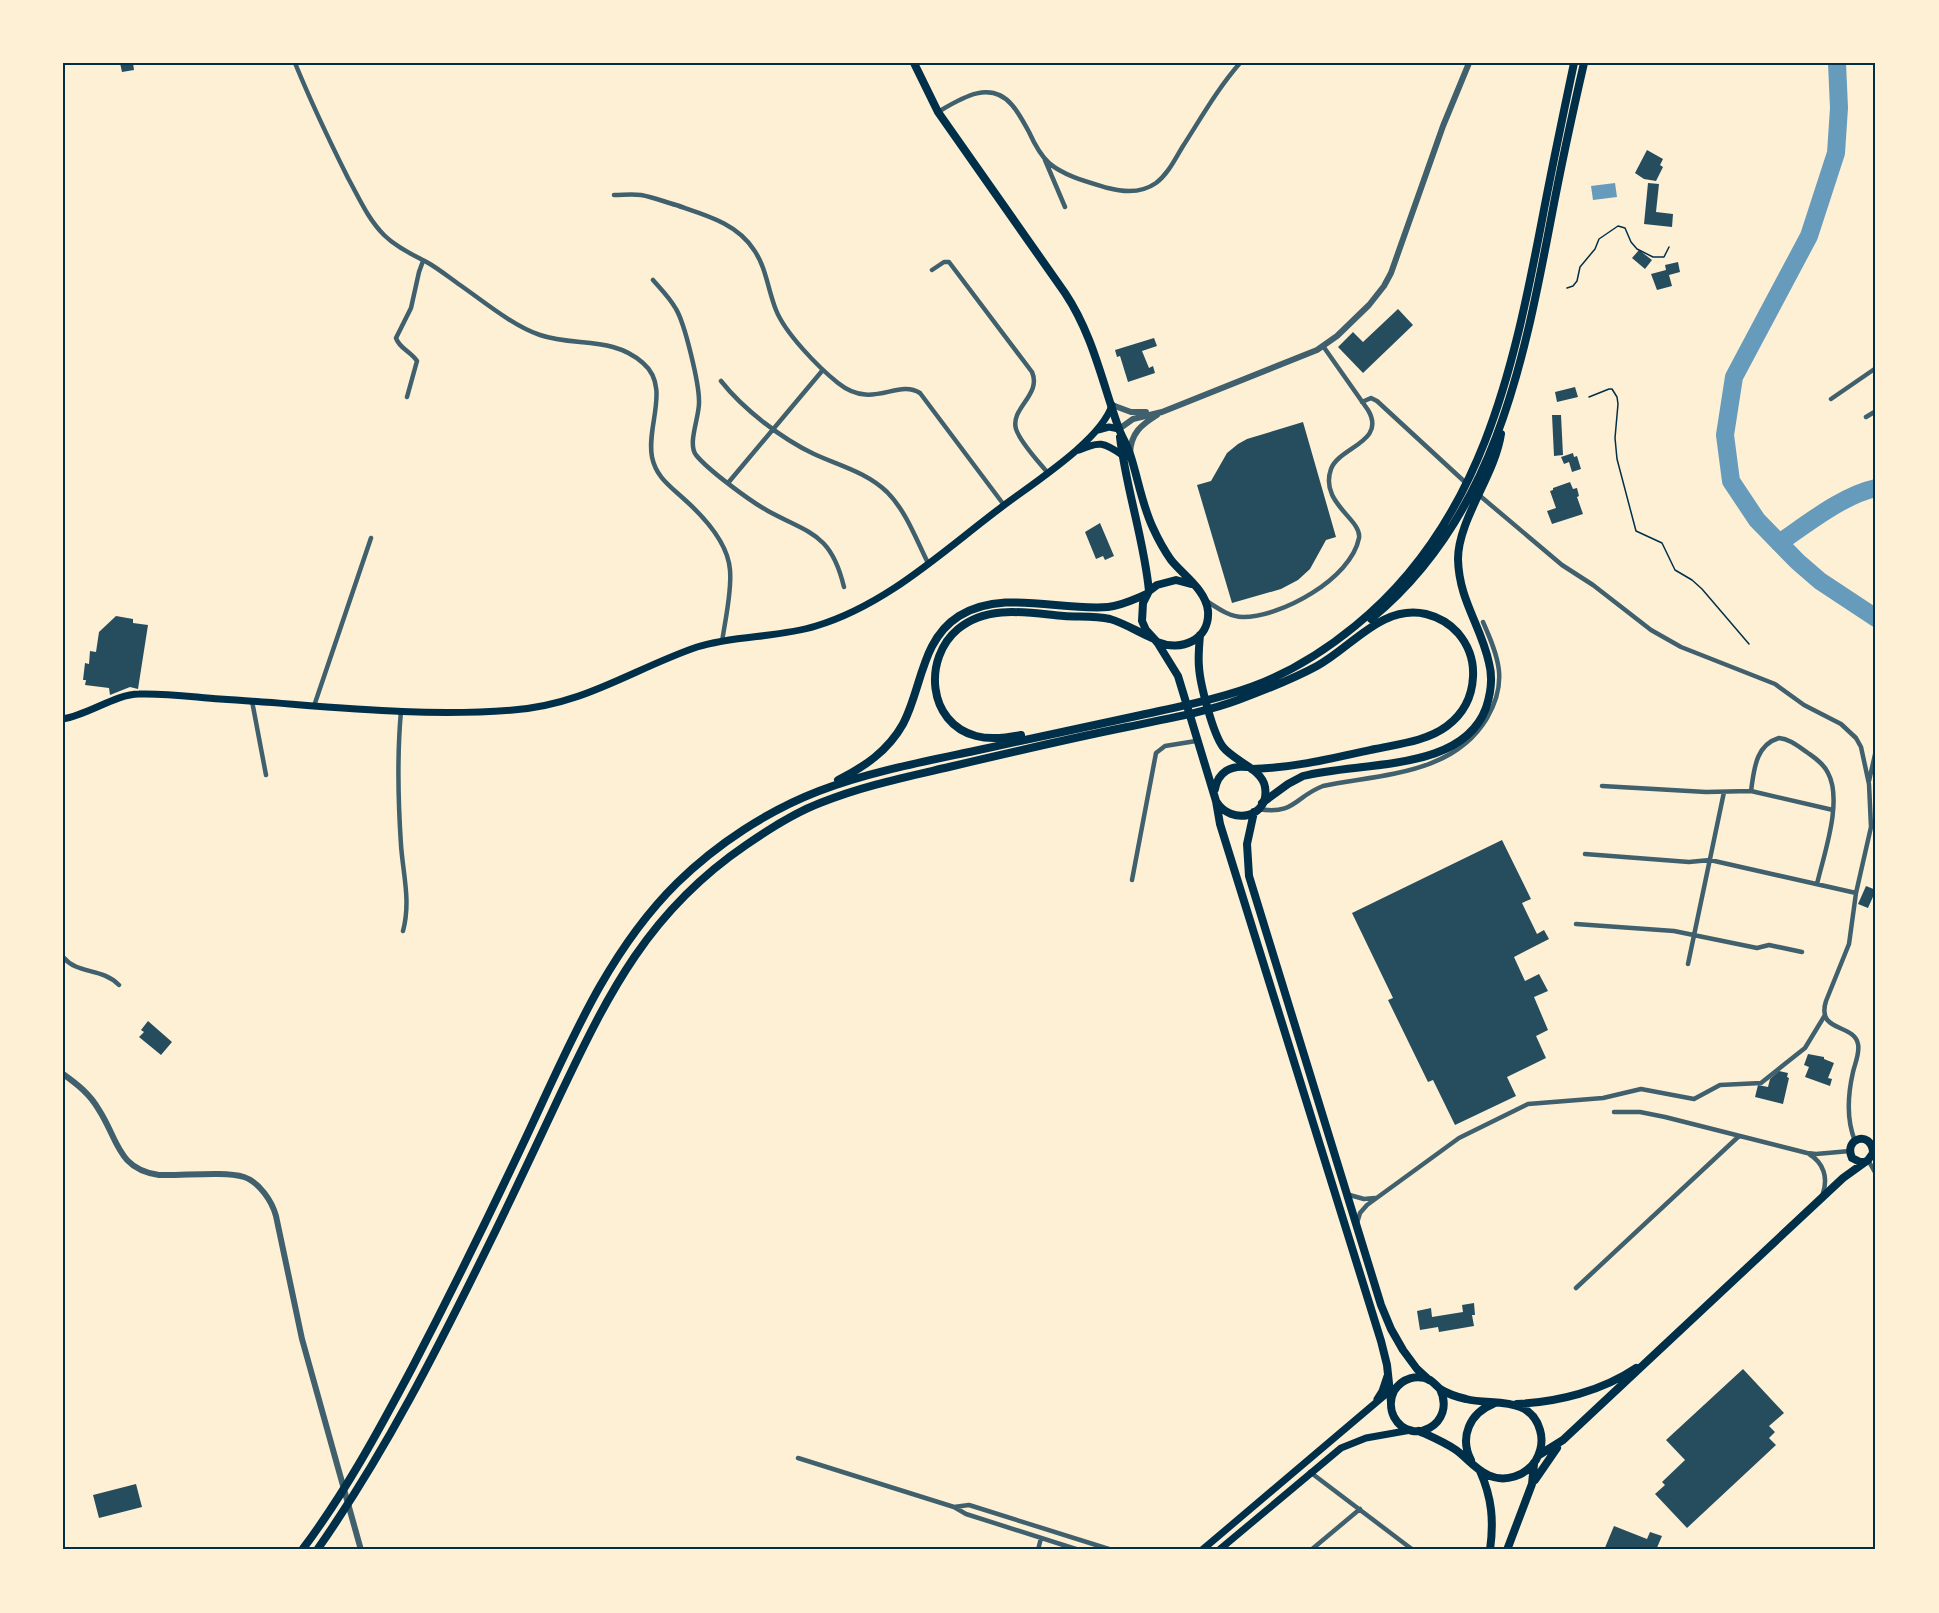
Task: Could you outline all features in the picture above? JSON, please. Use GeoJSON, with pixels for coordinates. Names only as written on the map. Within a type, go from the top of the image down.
{"type":"FeatureCollection","features":[{"type":"Feature","properties":{"kind":"highway"},"geometry":{"type":"LineString","coordinates":[[302,1550],[352,1477],[384,1420],[491,1211],[575,1032],[606,975],[657,906],[703,861],[753,825],[793,802],[867,775],[1173,708],[1259,684],[1292,670],[1346,633],[1383,602],[1415,566],[1470,496],[1477,482],[1528,295],[1575,63]]}},
{"type":"Feature","properties":{"kind":"highway"},"geometry":{"type":"LineString","coordinates":[[1259,691],[1299,671],[1329,652],[1393,601],[1428,563],[1457,521],[1500,444],[1504,418],[1535,299],[1584,63]]}},
{"type":"Feature","properties":{"kind":"highway"},"geometry":{"type":"LineString","coordinates":[[1258,808],[1288,784],[1303,776],[1441,752],[1467,737],[1480,721],[1491,691],[1491,673],[1487,654],[1465,599],[1458,557],[1470,496]]}},
{"type":"Feature","properties":{"kind":"highway"},"geometry":{"type":"LineString","coordinates":[[816,792],[868,763],[890,742],[907,716],[934,642],[947,625],[960,615],[976,608],[1003,603],[1108,607],[1148,593]]}},
{"type":"Feature","properties":{"kind":"highway"},"geometry":{"type":"LineString","coordinates":[[1154,640],[1107,619],[1009,612],[981,616],[959,628],[943,645],[934,671],[937,698],[956,725],[976,736],[991,738],[1011,737],[1109,717],[1173,708]]}},
{"type":"Feature","properties":{"kind":"highway"},"geometry":{"type":"LineString","coordinates":[[317,1550],[360,1486],[434,1353],[609,995],[653,929],[670,908],[706,874],[764,833],[816,804],[915,774],[1220,705],[1315,667],[1377,623],[1396,614],[1405,612],[1431,615],[1448,624],[1463,639],[1472,660],[1473,680],[1467,701],[1458,717],[1438,731],[1413,740],[1349,755],[1282,768],[1250,768]]}},
{"type":"Feature","properties":{"kind":"main road"},"geometry":{"type":"LineString","coordinates":[[914,63],[938,112],[1074,308],[1091,342],[1126,454],[1154,530],[1172,560],[1205,600],[1208,617],[1200,635],[1200,677],[1214,729],[1223,748],[1263,780],[1265,796],[1258,808],[1247,844],[1249,876],[1356,1226],[1391,1329],[1410,1359],[1440,1389],[1463,1399],[1514,1404],[1549,1400],[1604,1385],[1638,1367],[1675,1337]]}},
{"type":"Feature","properties":{"kind":"main road"},"geometry":{"type":"LineString","coordinates":[[63,719],[137,694],[401,711],[512,710],[583,696],[696,648],[797,631],[827,622],[875,601],[1074,452],[1105,420],[1112,405]]}},
{"type":"Feature","properties":{"kind":"main road"},"geometry":{"type":"LineString","coordinates":[[1093,433],[1107,427],[1119,429]]}},
{"type":"Feature","properties":{"kind":"main road"},"geometry":{"type":"LineString","coordinates":[[1074,452],[1093,444],[1102,444],[1126,454]]}},
{"type":"Feature","properties":{"kind":"main road"},"geometry":{"type":"LineString","coordinates":[[1126,454],[1146,563],[1148,593],[1141,612],[1146,630],[1173,667],[1180,682],[1215,790]]}},
{"type":"Feature","properties":{"kind":"main road"},"geometry":{"type":"LineString","coordinates":[[1148,593],[1157,585],[1176,580],[1195,586]]}},
{"type":"Feature","properties":{"kind":"main road"},"geometry":{"type":"LineString","coordinates":[[1154,640],[1175,647],[1184,645],[1200,635]]}},
{"type":"Feature","properties":{"kind":"main road"},"geometry":{"type":"LineString","coordinates":[[1250,768],[1240,766],[1225,771],[1216,783],[1220,825],[1370,1304],[1387,1365],[1391,1410],[1398,1423],[1446,1444],[1488,1475],[1508,1479],[1526,1471],[1534,1464],[1539,1455],[1542,1437],[1540,1428],[1530,1413],[1514,1404]]}},
{"type":"Feature","properties":{"kind":"main road"},"geometry":{"type":"LineString","coordinates":[[1216,801],[1226,813],[1233,816],[1240,817],[1258,808]]}},
{"type":"Feature","properties":{"kind":"main road"},"geometry":{"type":"LineString","coordinates":[[1539,1455],[1565,1438],[1843,1178],[1870,1156],[1873,1141],[1862,1139],[1855,1141],[1843,1178]]}},
{"type":"Feature","properties":{"kind":"main road"},"geometry":{"type":"LineString","coordinates":[[1851,1154],[1860,1162],[1870,1156]]}},
{"type":"Feature","properties":{"kind":"main road"},"geometry":{"type":"LineString","coordinates":[[1368,1410],[1382,1391],[1387,1365]]}},
{"type":"Feature","properties":{"kind":"main road"},"geometry":{"type":"LineString","coordinates":[[1202,1550],[1401,1382],[1415,1377],[1429,1380]]}},
{"type":"Feature","properties":{"kind":"main road"},"geometry":{"type":"LineString","coordinates":[[1391,1402],[1401,1382]]}},
{"type":"Feature","properties":{"kind":"main road"},"geometry":{"type":"LineString","coordinates":[[1219,1550],[1310,1472],[1350,1444],[1371,1437],[1434,1425],[1443,1412],[1444,1404],[1440,1389]]}},
{"type":"Feature","properties":{"kind":"main road"},"geometry":{"type":"LineString","coordinates":[[1490,1550],[1491,1506],[1467,1449],[1466,1441],[1473,1418],[1485,1408],[1500,1403]]}},
{"type":"Feature","properties":{"kind":"main road"},"geometry":{"type":"LineString","coordinates":[[1507,1550],[1530,1489],[1540,1470],[1565,1438]]}},
{"type":"Feature","properties":{"kind":"main road"},"geometry":{"type":"LineString","coordinates":[[1530,1489],[1534,1464]]}},
{"type":"Feature","properties":{"kind":"street"},"geometry":{"type":"LineString","coordinates":[[294,63],[325,134],[368,215],[391,241],[529,330],[552,338],[614,346],[630,353],[651,370],[658,388],[651,438],[654,466],[665,482],[704,519],[720,542],[729,564],[730,577],[722,642]]}},
{"type":"Feature","properties":{"kind":"street"},"geometry":{"type":"LineString","coordinates":[[1044,158],[1065,173],[1106,187],[1130,191],[1152,186],[1167,172],[1240,63]]}},
{"type":"Feature","properties":{"kind":"street"},"geometry":{"type":"LineString","coordinates":[[1119,429],[1133,419],[1162,412],[1308,355],[1323,346],[1364,310],[1386,284],[1443,126],[1469,63]]}},
{"type":"Feature","properties":{"kind":"street"},"geometry":{"type":"LineString","coordinates":[[938,112],[975,93],[1002,97],[1016,111],[1044,158],[1065,207]]}},
{"type":"Feature","properties":{"kind":"street"},"geometry":{"type":"LineString","coordinates":[[614,195],[652,197],[717,220],[743,236],[759,258],[780,319],[822,370],[845,389],[858,394],[872,395],[906,389],[918,392],[1004,505]]}},
{"type":"Feature","properties":{"kind":"street"},"geometry":{"type":"LineString","coordinates":[[407,397],[417,362],[411,353],[398,344],[396,338],[411,308],[423,261]]}},
{"type":"Feature","properties":{"kind":"street"},"geometry":{"type":"LineString","coordinates":[[932,270],[944,262],[949,262],[1032,372],[1035,380],[1033,389],[1017,416],[1015,427],[1047,472]]}},
{"type":"Feature","properties":{"kind":"street"},"geometry":{"type":"LineString","coordinates":[[653,280],[673,304],[685,332],[699,399],[693,450],[728,483],[760,507],[802,527],[822,541],[835,557],[844,586]]}},
{"type":"Feature","properties":{"kind":"street"},"geometry":{"type":"LineString","coordinates":[[1205,600],[1236,616],[1285,608],[1301,601],[1344,567],[1357,544],[1359,532],[1336,503],[1329,484],[1329,477],[1334,464],[1371,432],[1372,417],[1323,346]]}},
{"type":"Feature","properties":{"kind":"street"},"geometry":{"type":"LineString","coordinates":[[1831,399],[1876,368]]}},
{"type":"Feature","properties":{"kind":"street"},"geometry":{"type":"LineString","coordinates":[[728,483],[822,370]]}},
{"type":"Feature","properties":{"kind":"street"},"geometry":{"type":"LineString","coordinates":[[721,381],[736,398],[809,452],[859,472],[880,486],[900,509],[928,563]]}},
{"type":"Feature","properties":{"kind":"street"},"geometry":{"type":"LineString","coordinates":[[1362,402],[1371,398],[1377,401],[1532,542],[1651,630],[1681,647],[1775,684],[1804,705],[1848,729],[1856,738],[1861,747],[1869,784],[1871,827],[1856,893],[1849,944],[1824,1005],[1825,1016],[1830,1023],[1854,1036],[1858,1044],[1848,1112],[1855,1141]]}},
{"type":"Feature","properties":{"kind":"street"},"geometry":{"type":"LineString","coordinates":[[1112,405],[1133,412],[1162,412]]}},
{"type":"Feature","properties":{"kind":"street"},"geometry":{"type":"LineString","coordinates":[[1866,417],[1876,411]]}},
{"type":"Feature","properties":{"kind":"street"},"geometry":{"type":"LineString","coordinates":[[1126,454],[1136,430],[1162,412]]}},
{"type":"Feature","properties":{"kind":"street"},"geometry":{"type":"LineString","coordinates":[[314,706],[371,538]]}},
{"type":"Feature","properties":{"kind":"street"},"geometry":{"type":"LineString","coordinates":[[1258,808],[1282,810],[1291,807],[1312,791],[1323,786],[1421,768],[1442,760],[1465,745],[1478,732],[1487,717],[1495,701],[1499,682],[1499,663],[1483,622]]}},
{"type":"Feature","properties":{"kind":"street"},"geometry":{"type":"LineString","coordinates":[[251,701],[266,775]]}},
{"type":"Feature","properties":{"kind":"street"},"geometry":{"type":"LineString","coordinates":[[401,711],[400,829],[408,904],[403,931]]}},
{"type":"Feature","properties":{"kind":"street"},"geometry":{"type":"LineString","coordinates":[[1132,880],[1156,753],[1165,746],[1196,737]]}},
{"type":"Feature","properties":{"kind":"street"},"geometry":{"type":"LineString","coordinates":[[1750,791],[1756,760],[1761,751],[1774,739],[1784,738],[1815,758],[1828,772],[1832,783],[1833,810],[1817,884]]}},
{"type":"Feature","properties":{"kind":"street"},"geometry":{"type":"LineString","coordinates":[[1869,784],[1876,750]]}},
{"type":"Feature","properties":{"kind":"street"},"geometry":{"type":"LineString","coordinates":[[1602,786],[1724,792],[1750,791],[1833,810]]}},
{"type":"Feature","properties":{"kind":"street"},"geometry":{"type":"LineString","coordinates":[[1688,964],[1724,792]]}},
{"type":"Feature","properties":{"kind":"street"},"geometry":{"type":"LineString","coordinates":[[1584,854],[1689,862],[1710,860],[1856,893]]}},
{"type":"Feature","properties":{"kind":"street"},"geometry":{"type":"LineString","coordinates":[[1576,924],[1667,930],[1757,948],[1769,945],[1802,952]]}},
{"type":"Feature","properties":{"kind":"street"},"geometry":{"type":"LineString","coordinates":[[63,957],[74,967],[104,974],[119,985]]}},
{"type":"Feature","properties":{"kind":"street"},"geometry":{"type":"LineString","coordinates":[[1356,1226],[1362,1210],[1454,1141],[1528,1104],[1603,1098],[1641,1089],[1694,1099],[1720,1085],[1759,1084],[1802,1050],[1825,1016]]}},
{"type":"Feature","properties":{"kind":"street"},"geometry":{"type":"LineString","coordinates":[[63,1074],[90,1096],[102,1113],[122,1155],[134,1167],[146,1173],[159,1175],[241,1176],[258,1186],[271,1203],[276,1213],[305,1351],[361,1550]]}},
{"type":"Feature","properties":{"kind":"street"},"geometry":{"type":"LineString","coordinates":[[1614,1112],[1640,1112],[1665,1117],[1807,1153],[1851,1154]]}},
{"type":"Feature","properties":{"kind":"street"},"geometry":{"type":"LineString","coordinates":[[1576,1288],[1738,1137]]}},
{"type":"Feature","properties":{"kind":"street"},"geometry":{"type":"LineString","coordinates":[[1807,1153],[1819,1162],[1823,1169],[1826,1184],[1821,1199]]}},
{"type":"Feature","properties":{"kind":"street"},"geometry":{"type":"LineString","coordinates":[[1870,1156],[1876,1174]]}},
{"type":"Feature","properties":{"kind":"street"},"geometry":{"type":"LineString","coordinates":[[1346,1194],[1367,1199],[1380,1196]]}},
{"type":"Feature","properties":{"kind":"street"},"geometry":{"type":"LineString","coordinates":[[798,1458],[954,1507],[966,1514],[1079,1550]]}},
{"type":"Feature","properties":{"kind":"street"},"geometry":{"type":"LineString","coordinates":[[1310,1472],[1413,1550]]}},
{"type":"Feature","properties":{"kind":"street"},"geometry":{"type":"LineString","coordinates":[[954,1507],[969,1505],[1112,1550]]}},
{"type":"Feature","properties":{"kind":"street"},"geometry":{"type":"LineString","coordinates":[[1311,1550],[1360,1509]]}},
{"type":"Feature","properties":{"kind":"street"},"geometry":{"type":"LineString","coordinates":[[1038,1550],[1041,1538]]}},
{"type":"Feature","properties":{"kind":"path"},"geometry":{"type":"LineString","coordinates":[[1567,288],[1575,284],[1580,267],[1595,249],[1599,239],[1618,226],[1625,228],[1635,246],[1653,257],[1664,257],[1669,247]]}},
{"type":"Feature","properties":{"kind":"path"},"geometry":{"type":"LineString","coordinates":[[1589,397],[1612,389],[1617,397],[1615,448],[1636,531],[1662,543],[1674,570],[1692,580],[1702,589],[1749,644]]}},
{"type":"Feature","properties":{"kind":"water"},"geometry":{"type":"Polygon","coordinates":[[[1615,183],[1617,197],[1593,200],[1591,186],[1615,183]]]}},
{"type":"Feature","properties":{"kind":"building"},"geometry":{"type":"Polygon","coordinates":[[[120,63],[133,63],[134,70],[122,72],[120,63]]]}},
{"type":"Feature","properties":{"kind":"building"},"geometry":{"type":"Polygon","coordinates":[[[1647,150],[1663,159],[1660,165],[1663,167],[1656,181],[1644,179],[1635,173],[1647,150]]]}},
{"type":"Feature","properties":{"kind":"building"},"geometry":{"type":"Polygon","coordinates":[[[1648,183],[1659,184],[1656,212],[1673,214],[1672,227],[1644,224],[1648,183]]]}},
{"type":"Feature","properties":{"kind":"building"},"geometry":{"type":"Polygon","coordinates":[[[1639,250],[1652,260],[1645,269],[1632,258],[1639,250]]]}},
{"type":"Feature","properties":{"kind":"building"},"geometry":{"type":"Polygon","coordinates":[[[1678,262],[1680,272],[1669,275],[1672,286],[1657,290],[1651,274],[1666,270],[1665,265],[1678,262]]]}},
{"type":"Feature","properties":{"kind":"building"},"geometry":{"type":"Polygon","coordinates":[[[1398,309],[1413,325],[1363,373],[1338,347],[1353,332],[1363,342],[1398,309]]]}},
{"type":"Feature","properties":{"kind":"building"},"geometry":{"type":"Polygon","coordinates":[[[1154,338],[1157,346],[1142,351],[1149,368],[1153,366],[1155,373],[1128,382],[1120,356],[1117,357],[1115,350],[1154,338]]]}},
{"type":"Feature","properties":{"kind":"building"},"geometry":{"type":"Polygon","coordinates":[[[1575,387],[1578,397],[1557,402],[1555,392],[1575,387]]]}},
{"type":"Feature","properties":{"kind":"building"},"geometry":{"type":"Polygon","coordinates":[[[1552,415],[1561,415],[1563,455],[1554,456],[1552,415]]]}},
{"type":"Feature","properties":{"kind":"building"},"geometry":{"type":"Polygon","coordinates":[[[1303,422],[1336,537],[1326,540],[1310,569],[1298,580],[1281,589],[1232,603],[1197,485],[1211,481],[1227,453],[1238,444],[1247,439],[1303,422]]]}},
{"type":"Feature","properties":{"kind":"building"},"geometry":{"type":"Polygon","coordinates":[[[1573,453],[1574,457],[1577,456],[1581,469],[1572,472],[1569,462],[1564,464],[1561,457],[1573,453]]]}},
{"type":"Feature","properties":{"kind":"building"},"geometry":{"type":"Polygon","coordinates":[[[1570,482],[1573,489],[1577,488],[1579,496],[1577,497],[1583,514],[1552,524],[1547,511],[1556,508],[1550,491],[1570,482]]]}},
{"type":"Feature","properties":{"kind":"building"},"geometry":{"type":"Polygon","coordinates":[[[1100,523],[1114,556],[1105,560],[1103,556],[1096,559],[1085,532],[1100,523]]]}},
{"type":"Feature","properties":{"kind":"building"},"geometry":{"type":"Polygon","coordinates":[[[116,616],[133,619],[133,623],[148,625],[138,689],[130,687],[110,695],[109,688],[85,685],[86,680],[83,680],[85,663],[89,664],[90,651],[96,652],[99,632],[116,616]]]}},
{"type":"Feature","properties":{"kind":"building"},"geometry":{"type":"Polygon","coordinates":[[[1502,840],[1531,899],[1522,903],[1537,934],[1544,930],[1549,939],[1514,957],[1525,981],[1539,974],[1548,991],[1534,997],[1548,1030],[1536,1036],[1546,1058],[1507,1077],[1516,1096],[1455,1125],[1433,1080],[1428,1082],[1388,1000],[1393,998],[1352,913],[1502,840]]]}},
{"type":"Feature","properties":{"kind":"building"},"geometry":{"type":"Polygon","coordinates":[[[1866,886],[1876,890],[1868,908],[1858,904],[1866,886]]]}},
{"type":"Feature","properties":{"kind":"building"},"geometry":{"type":"Polygon","coordinates":[[[148,1021],[172,1042],[161,1055],[139,1037],[144,1032],[141,1030],[148,1021]]]}},
{"type":"Feature","properties":{"kind":"building"},"geometry":{"type":"Polygon","coordinates":[[[1808,1054],[1824,1057],[1834,1063],[1828,1078],[1832,1079],[1830,1086],[1805,1077],[1809,1067],[1804,1065],[1808,1054]]]}},
{"type":"Feature","properties":{"kind":"building"},"geometry":{"type":"Polygon","coordinates":[[[1779,1071],[1788,1073],[1789,1078],[1783,1104],[1755,1097],[1758,1085],[1768,1087],[1770,1079],[1779,1071]]]}},
{"type":"Feature","properties":{"kind":"building"},"geometry":{"type":"Polygon","coordinates":[[[1474,1303],[1475,1315],[1472,1315],[1474,1326],[1439,1332],[1438,1327],[1420,1330],[1417,1311],[1431,1308],[1432,1317],[1463,1312],[1462,1305],[1474,1303]]]}},
{"type":"Feature","properties":{"kind":"building"},"geometry":{"type":"Polygon","coordinates":[[[1743,1369],[1784,1413],[1769,1426],[1775,1432],[1769,1438],[1776,1445],[1687,1528],[1655,1494],[1665,1485],[1662,1482],[1685,1460],[1666,1440],[1743,1369]]]}},
{"type":"Feature","properties":{"kind":"building"},"geometry":{"type":"Polygon","coordinates":[[[136,1484],[142,1507],[99,1518],[93,1495],[136,1484]]]}},
{"type":"Feature","properties":{"kind":"building"},"geometry":{"type":"Polygon","coordinates":[[[1614,1526],[1647,1539],[1650,1532],[1662,1536],[1656,1550],[1604,1550],[1614,1526]]]}},
{"type":"Feature","properties":{"kind":"waterway"},"geometry":{"type":"LineString","coordinates":[[1837,63],[1839,108],[1836,153],[1809,236],[1734,377],[1725,435],[1731,481],[1757,520],[1820,581],[1876,618]]}},
{"type":"Feature","properties":{"kind":"waterway"},"geometry":{"type":"LineString","coordinates":[[1779,543],[1838,503],[1876,488]]}}]}
